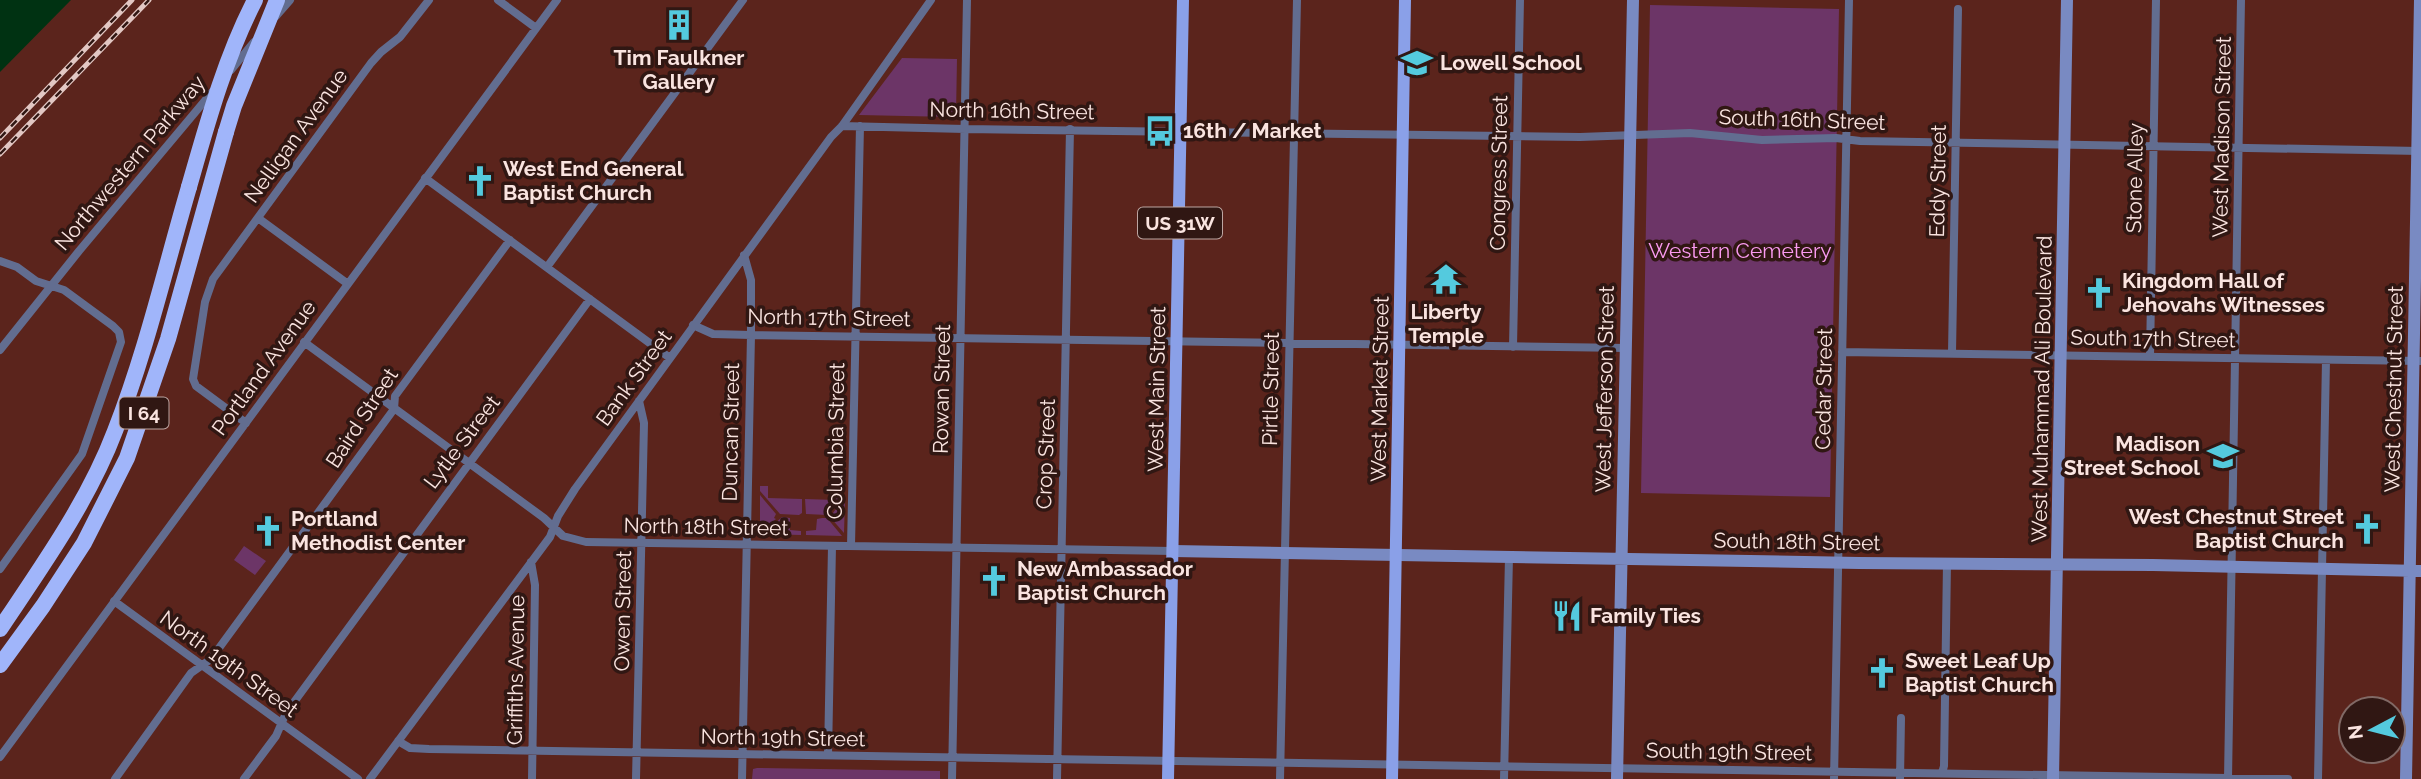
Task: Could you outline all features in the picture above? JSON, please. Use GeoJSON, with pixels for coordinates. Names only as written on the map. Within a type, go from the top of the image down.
{"type":"FeatureCollection","features":[{"type":"Feature","properties":{"kind":"highway","name":"I 64"},"geometry":{"type":"LineString","coordinates":[[0,629],[77,509],[114,434],[139,367],[206,128],[236,40],[256,0]]}},
{"type":"Feature","properties":{"kind":"highway","name":"I 64"},"geometry":{"type":"LineString","coordinates":[[0,665],[84,543],[127,458],[168,339],[234,106],[277,0]]}},
{"type":"Feature","properties":{"kind":"main road","name":"West Main Street"},"geometry":{"type":"LineString","coordinates":[[1168,779],[1183,0]]}},
{"type":"Feature","properties":{"kind":"main road","name":"West Market Street"},"geometry":{"type":"LineString","coordinates":[[1392,779],[1405,0]]}},
{"type":"Feature","properties":{"kind":"street","name":"Northwestern Parkway"},"geometry":{"type":"LineString","coordinates":[[0,350],[51,285],[290,0]]}},
{"type":"Feature","properties":{"kind":"street","name":"Nelligan Avenue"},"geometry":{"type":"LineString","coordinates":[[246,423],[194,382],[193,373],[205,302],[213,279],[371,64],[400,37],[429,0]]}},
{"type":"Feature","properties":{"kind":"street"},"geometry":{"type":"LineString","coordinates":[[498,0],[536,28]]}},
{"type":"Feature","properties":{"kind":"street","name":"Portland Avenue"},"geometry":{"type":"LineString","coordinates":[[0,757],[557,0]]}},
{"type":"Feature","properties":{"kind":"street"},"geometry":{"type":"LineString","coordinates":[[547,267],[743,0]]}},
{"type":"Feature","properties":{"kind":"street","name":"Bank Street"},"geometry":{"type":"LineString","coordinates":[[370,779],[550,537],[558,516],[575,489],[931,0]]}},
{"type":"Feature","properties":{"kind":"street","name":"Rowan Street"},"geometry":{"type":"LineString","coordinates":[[952,779],[967,0]]}},
{"type":"Feature","properties":{"kind":"street","name":"Pirtle Street"},"geometry":{"type":"LineString","coordinates":[[1280,779],[1297,0]]}},
{"type":"Feature","properties":{"kind":"street","name":"Congress Street"},"geometry":{"type":"LineString","coordinates":[[1513,347],[1520,0]]}},
{"type":"Feature","properties":{"kind":"street","name":"West Jefferson Street"},"geometry":{"type":"LineString","coordinates":[[1617,774],[1633,0]]}},
{"type":"Feature","properties":{"kind":"street","name":"Cedar Street"},"geometry":{"type":"LineString","coordinates":[[1834,776],[1849,0]]}},
{"type":"Feature","properties":{"kind":"street","name":"West Muhammad Ali Boulevard"},"geometry":{"type":"LineString","coordinates":[[2053,777],[2067,0]]}},
{"type":"Feature","properties":{"kind":"street","name":"Stone Alley"},"geometry":{"type":"LineString","coordinates":[[2150,357],[2156,0]]}},
{"type":"Feature","properties":{"kind":"street","name":"West Madison Street"},"geometry":{"type":"LineString","coordinates":[[2228,778],[2241,0]]}},
{"type":"Feature","properties":{"kind":"street","name":"West Chestnut Street"},"geometry":{"type":"LineString","coordinates":[[2406,779],[2416,571],[2420,0]]}},
{"type":"Feature","properties":{"kind":"street","name":"Eddy Street"},"geometry":{"type":"LineString","coordinates":[[1952,353],[1958,9]]}},
{"type":"Feature","properties":{"kind":"street","name":"North 16th Street"},"geometry":{"type":"LineString","coordinates":[[842,125],[965,130],[1182,131]]}},
{"type":"Feature","properties":{"kind":"street","name":"Columbia Street"},"geometry":{"type":"LineString","coordinates":[[852,546],[860,126]]}},
{"type":"Feature","properties":{"kind":"street","name":"Crop Street"},"geometry":{"type":"LineString","coordinates":[[1057,779],[1070,129]]}},
{"type":"Feature","properties":{"kind":"street","name":"South 16th Street"},"geometry":{"type":"LineString","coordinates":[[1182,131],[1517,136],[1690,133],[1762,140],[1846,139],[2419,151]]}},
{"type":"Feature","properties":{"kind":"street"},"geometry":{"type":"LineString","coordinates":[[425,178],[670,358]]}},
{"type":"Feature","properties":{"kind":"street"},"geometry":{"type":"LineString","coordinates":[[258,218],[348,284]]}},
{"type":"Feature","properties":{"kind":"street","name":"Baird Street"},"geometry":{"type":"LineString","coordinates":[[115,779],[191,673],[211,659],[394,409],[395,396],[510,240]]}},
{"type":"Feature","properties":{"kind":"street","name":"Duncan Street"},"geometry":{"type":"LineString","coordinates":[[742,779],[751,335],[751,281],[744,255]]}},
{"type":"Feature","properties":{"kind":"street"},"geometry":{"type":"LineString","coordinates":[[0,261],[17,267],[36,281],[64,290],[113,326],[121,337],[119,351],[82,454],[0,569]]}},
{"type":"Feature","properties":{"kind":"street","name":"Lytle Street"},"geometry":{"type":"LineString","coordinates":[[244,779],[276,736],[286,713],[590,299]]}},
{"type":"Feature","properties":{"kind":"street","name":"North 17th Street"},"geometry":{"type":"LineString","coordinates":[[693,325],[713,334],[1177,342]]}},
{"type":"Feature","properties":{"kind":"street","name":"North 18th Street"},"geometry":{"type":"LineString","coordinates":[[304,342],[563,536],[586,541],[642,543],[1173,551]]}},
{"type":"Feature","properties":{"kind":"street"},"geometry":{"type":"LineString","coordinates":[[1177,342],[1626,348]]}},
{"type":"Feature","properties":{"kind":"street","name":"South 17th Street"},"geometry":{"type":"LineString","coordinates":[[1842,352],[2417,361]]}},
{"type":"Feature","properties":{"kind":"street"},"geometry":{"type":"LineString","coordinates":[[2318,779],[2326,360]]}},
{"type":"Feature","properties":{"kind":"street","name":"Owen Street"},"geometry":{"type":"LineString","coordinates":[[636,779],[644,424],[639,401]]}},
{"type":"Feature","properties":{"kind":"street","name":"Columbia Street"},"geometry":{"type":"LineString","coordinates":[[828,755],[832,546]]}},
{"type":"Feature","properties":{"kind":"street","name":"South 18th Street"},"geometry":{"type":"LineString","coordinates":[[1173,551],[2416,571]]}},
{"type":"Feature","properties":{"kind":"street"},"geometry":{"type":"LineString","coordinates":[[1504,779],[1509,557]]}},
{"type":"Feature","properties":{"kind":"street","name":"Griffiths Avenue"},"geometry":{"type":"LineString","coordinates":[[531,562],[535,585],[531,779]]}},
{"type":"Feature","properties":{"kind":"street"},"geometry":{"type":"LineString","coordinates":[[1942,773],[1947,563]]}},
{"type":"Feature","properties":{"kind":"street","name":"North 19th Street"},"geometry":{"type":"LineString","coordinates":[[114,601],[358,779]]}},
{"type":"Feature","properties":{"kind":"street"},"geometry":{"type":"LineString","coordinates":[[1900,776],[1901,718]]}},
{"type":"Feature","properties":{"kind":"street","name":"North 19th Street"},"geometry":{"type":"LineString","coordinates":[[398,741],[410,748],[1169,760]]}},
{"type":"Feature","properties":{"kind":"street","name":"South 19th Street"},"geometry":{"type":"LineString","coordinates":[[1169,760],[1504,766],[1617,774],[1900,776],[1942,773],[2288,779]]}},
{"type":"Feature","properties":{"kind":"green space","name":"Western Cemetery"},"geometry":{"type":"Polygon","coordinates":[[[1650,5],[1839,9],[1830,497],[1641,493],[1650,5]]]}},
{"type":"Feature","properties":{"kind":"green space"},"geometry":{"type":"Polygon","coordinates":[[[902,58],[957,59],[956,115],[859,115],[902,58]]]}},
{"type":"Feature","properties":{"kind":"green space"},"geometry":{"type":"Polygon","coordinates":[[[760,486],[768,486],[768,498],[802,499],[802,513],[780,514],[760,491],[760,486]]]}},
{"type":"Feature","properties":{"kind":"green space"},"geometry":{"type":"Polygon","coordinates":[[[760,495],[776,514],[776,519],[760,532],[760,495]]]}},
{"type":"Feature","properties":{"kind":"green space"},"geometry":{"type":"Polygon","coordinates":[[[836,496],[842,497],[827,515],[806,514],[805,499],[835,500],[836,496]]]}},
{"type":"Feature","properties":{"kind":"green space"},"geometry":{"type":"Polygon","coordinates":[[[845,498],[844,533],[830,517],[845,498]]]}},
{"type":"Feature","properties":{"kind":"green space"},"geometry":{"type":"Polygon","coordinates":[[[782,517],[790,518],[790,530],[801,531],[801,535],[763,534],[782,517]]]}},
{"type":"Feature","properties":{"kind":"green space"},"geometry":{"type":"Polygon","coordinates":[[[827,518],[842,536],[806,535],[806,531],[816,530],[817,519],[827,518]]]}},
{"type":"Feature","properties":{"kind":"green space"},"geometry":{"type":"Polygon","coordinates":[[[244,546],[266,561],[255,575],[234,560],[244,546]]]}},
{"type":"Feature","properties":{"kind":"green space"},"geometry":{"type":"Polygon","coordinates":[[[753,769],[940,771],[940,779],[752,779],[753,769]]]}},
{"type":"Feature","properties":{"kind":"shaded area"},"geometry":{"type":"Polygon","coordinates":[[[0,0],[71,0],[0,72],[0,0]]]}},
{"type":"Feature","properties":{"kind":"railway"},"geometry":{"type":"LineString","coordinates":[[0,138],[132,0]]}},
{"type":"Feature","properties":{"kind":"railway"},"geometry":{"type":"LineString","coordinates":[[0,154],[149,0]]}},
{"type":"Feature","properties":{"kind":"place","name":"Tim Faulkner Gallery"},"geometry":{"type":"Point","coordinates":[679,25]}},
{"type":"Feature","properties":{"kind":"place","name":"Lowell School"},"geometry":{"type":"Point","coordinates":[1417,63]}},
{"type":"Feature","properties":{"kind":"place","name":"16th / Market"},"geometry":{"type":"Point","coordinates":[1160,131]}},
{"type":"Feature","properties":{"kind":"place","name":"West End General Baptist Church"},"geometry":{"type":"Point","coordinates":[480,181]}},
{"type":"Feature","properties":{"kind":"place","name":"Liberty Temple"},"geometry":{"type":"Point","coordinates":[1446,279]}},
{"type":"Feature","properties":{"kind":"place","name":"Kingdom Hall of Jehovahs Witnesses"},"geometry":{"type":"Point","coordinates":[2099,293]}},
{"type":"Feature","properties":{"kind":"place","name":"Madison Street School"},"geometry":{"type":"Point","coordinates":[2223,456]}},
{"type":"Feature","properties":{"kind":"place","name":"West Chestnut Street Baptist Church"},"geometry":{"type":"Point","coordinates":[2367,529]}},
{"type":"Feature","properties":{"kind":"place","name":"Portland Methodist Center"},"geometry":{"type":"Point","coordinates":[268,531]}},
{"type":"Feature","properties":{"kind":"place","name":"New Ambassador Baptist Church"},"geometry":{"type":"Point","coordinates":[994,581]}},
{"type":"Feature","properties":{"kind":"place","name":"Family Ties"},"geometry":{"type":"Point","coordinates":[1567,616]}},
{"type":"Feature","properties":{"kind":"place","name":"Sweet Leaf Up Baptist Church"},"geometry":{"type":"Point","coordinates":[1882,673]}}]}
